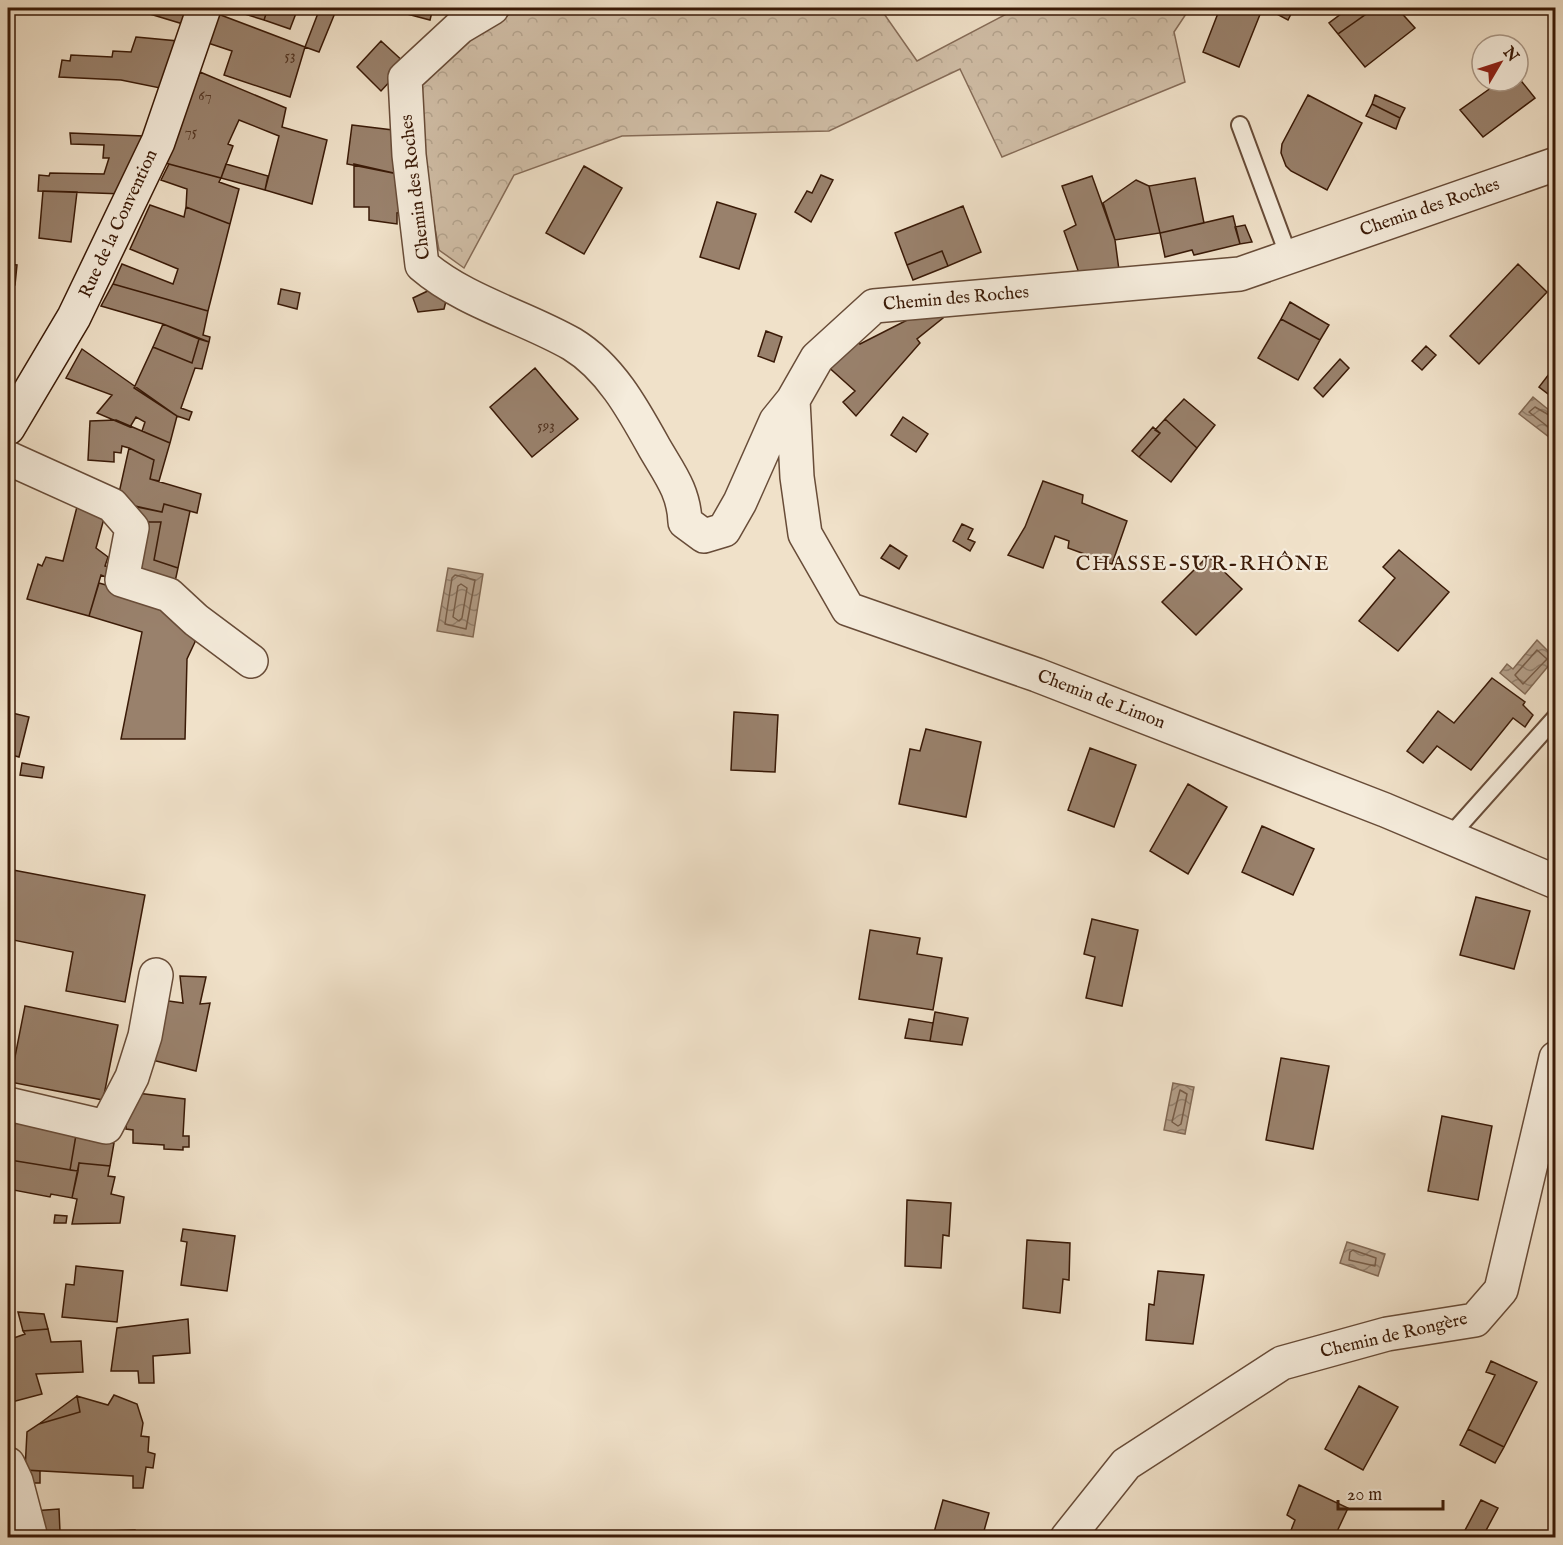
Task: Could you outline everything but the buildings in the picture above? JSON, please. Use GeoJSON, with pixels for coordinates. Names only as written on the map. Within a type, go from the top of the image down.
{"type":"FeatureCollection","features":[{"type":"Feature","properties":{"kind":"street","name":"Rue de la Convention"},"geometry":{"type":"LineString","coordinates":[[8,429],[74,317],[153,153],[175,97],[204,8]]}},
{"type":"Feature","properties":{"kind":"street","name":"Chemin des Roches"},"geometry":{"type":"LineString","coordinates":[[492,8],[460,27],[405,78],[409,155],[422,265],[444,284],[573,345],[609,375],[638,418],[684,501],[685,522],[704,536],[724,530],[740,502],[776,421],[793,400],[817,358],[874,306],[1240,274],[1556,164]]}},
{"type":"Feature","properties":{"kind":"street","name":"Chemin de Limon"},"geometry":{"type":"LineString","coordinates":[[793,400],[797,477],[805,534],[848,609],[1037,675],[1449,837],[1556,882]]}},
{"type":"Feature","properties":{"kind":"street"},"geometry":{"type":"LineString","coordinates":[[8,458],[112,505],[132,528],[122,580],[169,595],[196,620],[251,661]]}},
{"type":"Feature","properties":{"kind":"street"},"geometry":{"type":"LineString","coordinates":[[8,1104],[106,1127],[132,1077],[144,1036],[156,975]]}},
{"type":"Feature","properties":{"kind":"street","name":"Chemin de Rongère"},"geometry":{"type":"LineString","coordinates":[[1067,1538],[1126,1464],[1282,1363],[1388,1334],[1475,1320],[1501,1290],[1556,1058]]}},
{"type":"Feature","properties":{"kind":"street"},"geometry":{"type":"LineString","coordinates":[[8,1464],[16,1481],[31,1538]]}},
{"type":"Feature","properties":{"kind":"lane"},"geometry":{"type":"LineString","coordinates":[[1240,125],[1288,258]]}},
{"type":"Feature","properties":{"kind":"lane"},"geometry":{"type":"LineString","coordinates":[[1449,837],[1556,717]]}},
{"type":"Feature","properties":{"kind":"green space"},"geometry":{"type":"Polygon","coordinates":[[[523,8],[880,8],[917,61],[1018,8],[1190,8],[1174,32],[1185,82],[1002,157],[960,69],[829,131],[622,136],[514,175],[464,268],[439,250],[413,110],[418,78],[472,31],[523,8]]]}},
{"type":"Feature","properties":{"kind":"water"},"geometry":{"type":"Polygon","coordinates":[[[1533,397],[1555,415],[1553,440],[1519,414],[1533,397]]]}},
{"type":"Feature","properties":{"kind":"water"},"geometry":{"type":"Polygon","coordinates":[[[448,568],[483,574],[473,637],[437,631],[448,568]]]}},
{"type":"Feature","properties":{"kind":"water"},"geometry":{"type":"Polygon","coordinates":[[[1537,640],[1555,658],[1525,694],[1500,673],[1507,664],[1513,669],[1537,640]]]}},
{"type":"Feature","properties":{"kind":"water"},"geometry":{"type":"Polygon","coordinates":[[[1173,1083],[1194,1087],[1185,1134],[1164,1130],[1173,1083]]]}},
{"type":"Feature","properties":{"kind":"water"},"geometry":{"type":"Polygon","coordinates":[[[1347,1242],[1385,1254],[1378,1276],[1340,1263],[1347,1242]]]}},
{"type":"Feature","properties":{"kind":"district","name":"CHASSE-SUR-RHÔNE"},"geometry":{"type":"Point","coordinates":[1203,564]}}]}
